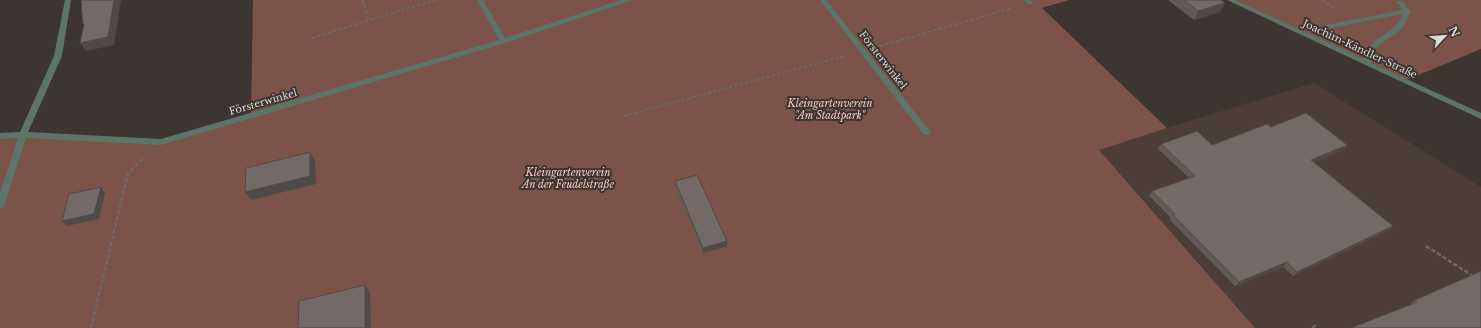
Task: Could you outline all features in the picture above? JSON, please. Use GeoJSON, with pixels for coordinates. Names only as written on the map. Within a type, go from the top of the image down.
{"type":"FeatureCollection","features":[{"type":"Feature","properties":{"kind":"lane"},"geometry":{"type":"LineString","coordinates":[[0,206],[23,135],[58,56],[68,0]]}},
{"type":"Feature","properties":{"kind":"lane"},"geometry":{"type":"LineString","coordinates":[[480,0],[503,41]]}},
{"type":"Feature","properties":{"kind":"lane","name":"Försterwinkel"},"geometry":{"type":"LineString","coordinates":[[0,136],[23,135],[162,142],[503,41],[628,0]]}},
{"type":"Feature","properties":{"kind":"lane","name":"Försterwinkel"},"geometry":{"type":"LineString","coordinates":[[823,0],[926,133]]}},
{"type":"Feature","properties":{"kind":"lane","name":"Joachim-Kändler-Straße"},"geometry":{"type":"LineString","coordinates":[[1230,0],[1481,116]]}},
{"type":"Feature","properties":{"kind":"lane"},"geometry":{"type":"LineString","coordinates":[[1368,64],[1368,55],[1371,49],[1406,20],[1407,11],[1400,2]]}},
{"type":"Feature","properties":{"kind":"lane"},"geometry":{"type":"LineString","coordinates":[[1326,27],[1407,11]]}},
{"type":"Feature","properties":{"kind":"path"},"geometry":{"type":"LineString","coordinates":[[362,0],[369,20]]}},
{"type":"Feature","properties":{"kind":"path"},"geometry":{"type":"LineString","coordinates":[[312,38],[436,0]]}},
{"type":"Feature","properties":{"kind":"path"},"geometry":{"type":"LineString","coordinates":[[623,116],[863,51],[1028,1]]}},
{"type":"Feature","properties":{"kind":"path"},"geometry":{"type":"LineString","coordinates":[[91,328],[128,173],[162,142]]}},
{"type":"Feature","properties":{"kind":"path"},"geometry":{"type":"LineString","coordinates":[[1426,246],[1480,280]]}},
{"type":"Feature","properties":{"kind":"path"},"geometry":{"type":"LineString","coordinates":[[1312,328],[1318,324]]}},
{"type":"Feature","properties":{"kind":"shaded area"},"geometry":{"type":"Polygon","coordinates":[[[1314,83],[1481,187],[1481,328],[1255,328],[1098,149],[1314,83]]]}},
{"type":"Feature","properties":{"kind":"green space","name":"Kleingartenverein An der Feudelstraße"},"geometry":{"type":"Polygon","coordinates":[[[253,0],[1069,0],[1042,8],[1167,128],[1099,150],[1255,328],[0,328],[0,136],[161,142],[251,116],[253,0]]]}},
{"type":"Feature","properties":{"kind":"green space"},"geometry":{"type":"Polygon","coordinates":[[[1230,0],[1481,0],[1481,49],[1404,81],[1230,0]]]}},
{"type":"Feature","properties":{"kind":"building"},"geometry":{"type":"Polygon","coordinates":[[[81,0],[114,0],[108,37],[80,43],[84,24],[81,0]]]}},
{"type":"Feature","properties":{"kind":"building"},"geometry":{"type":"Polygon","coordinates":[[[1184,0],[1221,0],[1225,3],[1198,11],[1184,0]]]}},
{"type":"Feature","properties":{"kind":"building"},"geometry":{"type":"Polygon","coordinates":[[[1306,113],[1347,145],[1311,160],[1393,226],[1297,272],[1287,262],[1239,282],[1173,215],[1175,214],[1152,191],[1195,176],[1161,144],[1197,131],[1212,145],[1267,124],[1271,127],[1306,113]]]}},
{"type":"Feature","properties":{"kind":"building"},"geometry":{"type":"Polygon","coordinates":[[[310,152],[310,176],[245,192],[246,168],[310,152]]]}},
{"type":"Feature","properties":{"kind":"building"},"geometry":{"type":"Polygon","coordinates":[[[697,175],[727,241],[703,248],[675,181],[697,175]]]}},
{"type":"Feature","properties":{"kind":"building"},"geometry":{"type":"Polygon","coordinates":[[[101,187],[94,214],[62,221],[69,194],[101,187]]]}},
{"type":"Feature","properties":{"kind":"building"},"geometry":{"type":"Polygon","coordinates":[[[1481,271],[1481,328],[1351,328],[1417,302],[1415,300],[1481,271]]]}},
{"type":"Feature","properties":{"kind":"building"},"geometry":{"type":"Polygon","coordinates":[[[365,285],[365,328],[298,328],[299,301],[365,285]]]}},
{"type":"Feature","properties":{"kind":"park label","name":"Kleingartenverein \"Am Stadtpark\""},"geometry":{"type":"Point","coordinates":[830,108]}}]}
